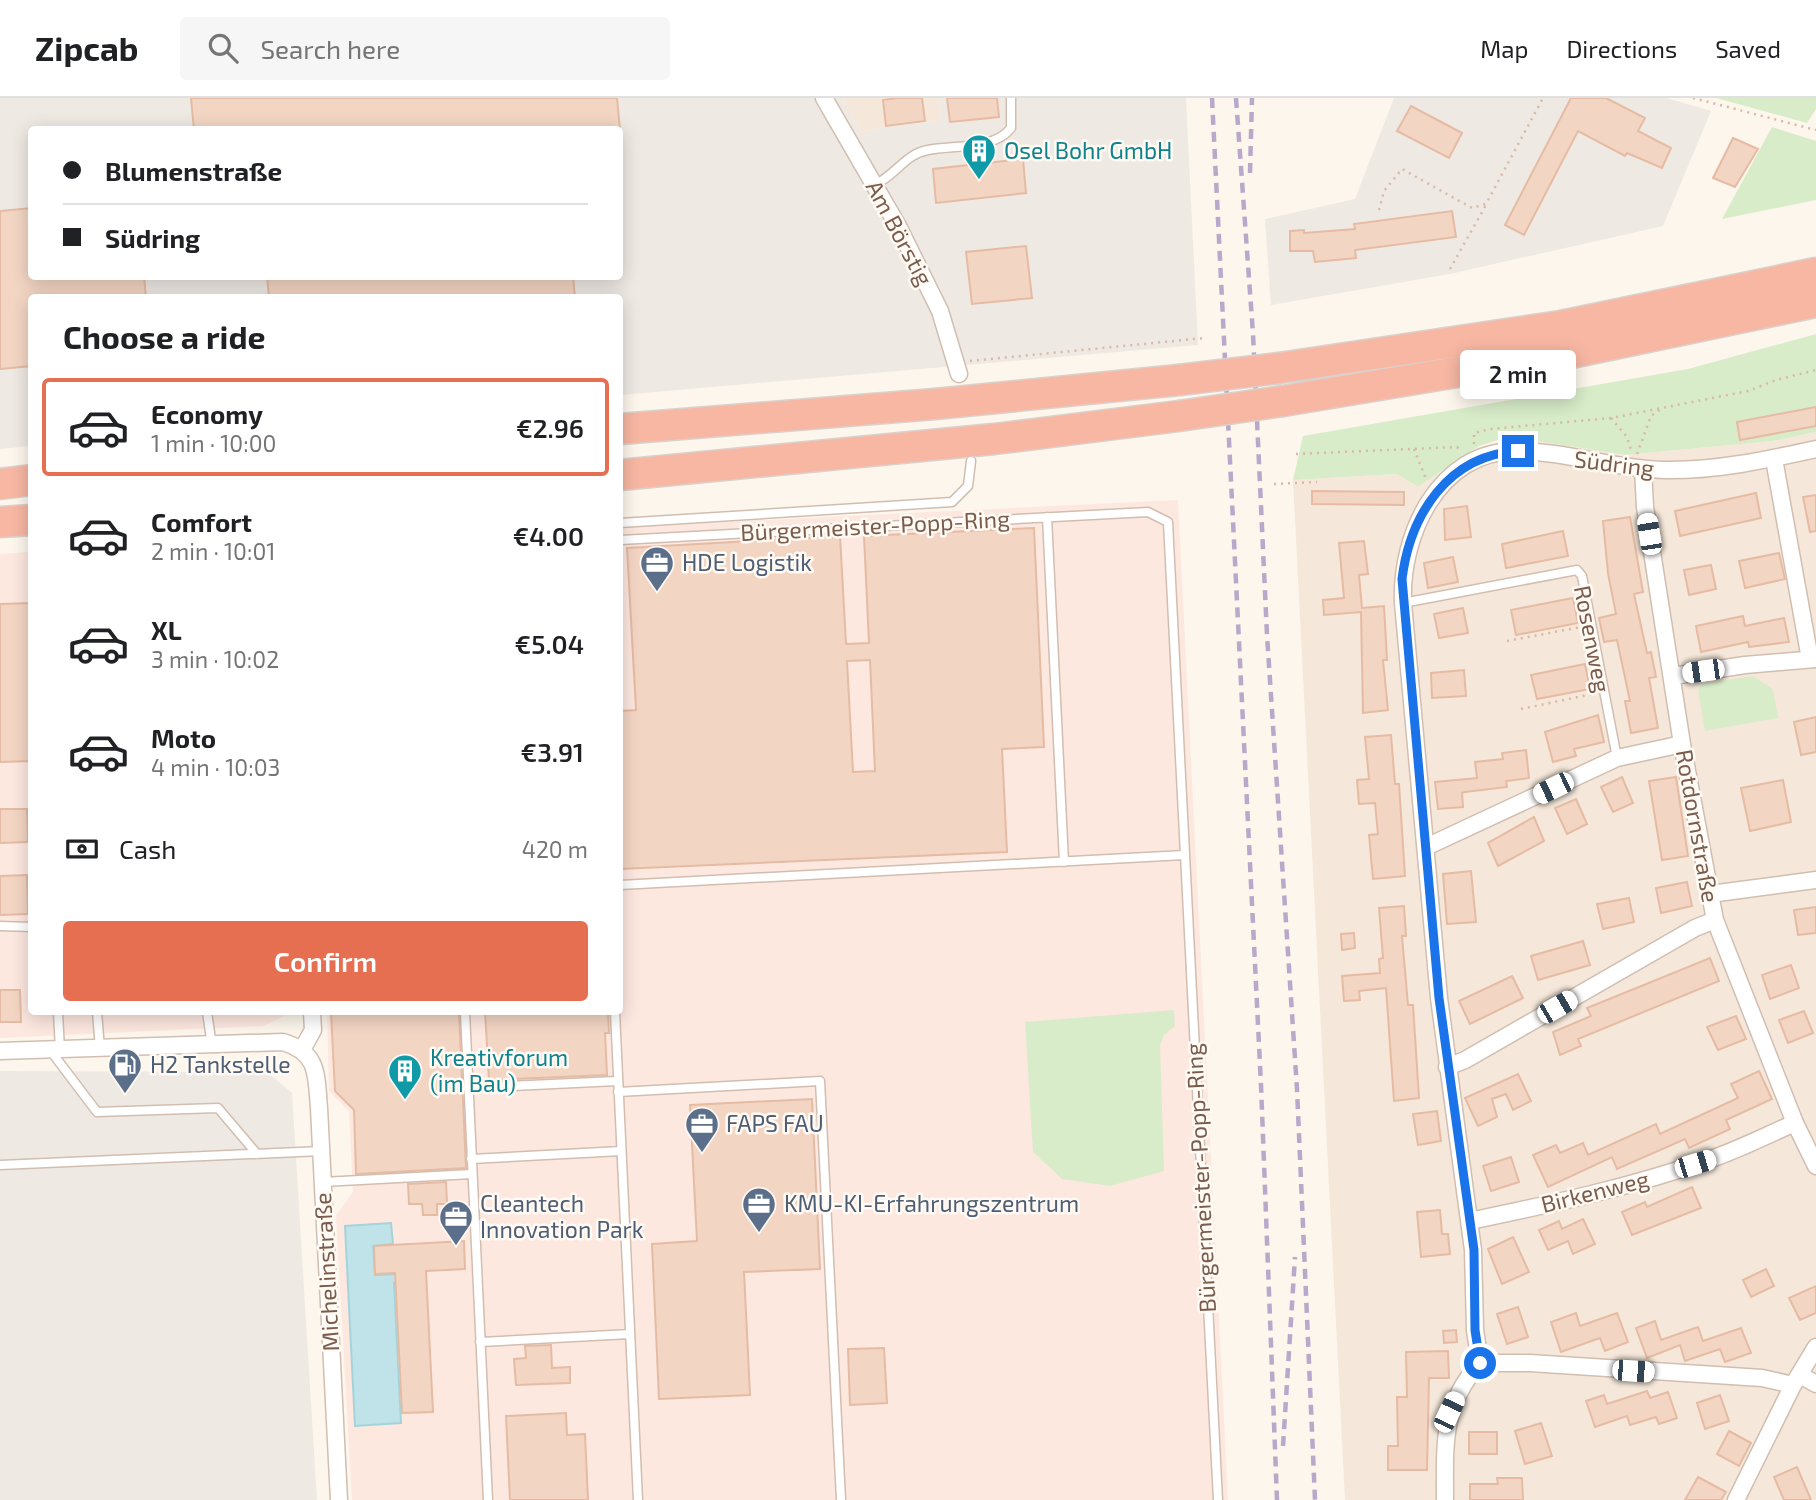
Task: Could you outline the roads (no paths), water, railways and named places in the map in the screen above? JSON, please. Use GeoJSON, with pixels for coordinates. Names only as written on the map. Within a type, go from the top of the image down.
{"type":"FeatureCollection","features":[{"type":"Feature","properties":{"kind":"highway"},"geometry":{"type":"LineString","coordinates":[[623,429],[935,404],[1279,368],[1561,326],[1816,273]]}},
{"type":"Feature","properties":{"kind":"highway"},"geometry":{"type":"LineString","coordinates":[[623,475],[994,439],[1283,401],[1591,349],[1816,302]]}},
{"type":"Feature","properties":{"kind":"highway"},"geometry":{"type":"LineString","coordinates":[[0,484],[28,480]]}},
{"type":"Feature","properties":{"kind":"highway"},"geometry":{"type":"LineString","coordinates":[[0,522],[28,520]]}},
{"type":"Feature","properties":{"kind":"street","name":"Am Börstig"},"geometry":{"type":"LineString","coordinates":[[824,98],[874,185],[940,311],[958,368]]}},
{"type":"Feature","properties":{"kind":"street","name":"Südring"},"geometry":{"type":"LineString","coordinates":[[1403,603],[1405,556],[1431,498],[1474,461],[1502,452],[1518,451],[1640,469],[1704,469],[1816,449]]}},
{"type":"Feature","properties":{"kind":"street"},"geometry":{"type":"LineString","coordinates":[[1673,676],[1813,659],[1774,458]]}},
{"type":"Feature","properties":{"kind":"street","name":"Rotdornstraße"},"geometry":{"type":"LineString","coordinates":[[1640,469],[1682,744],[1715,920],[1795,1123],[1816,1166]]}},
{"type":"Feature","properties":{"kind":"street"},"geometry":{"type":"LineString","coordinates":[[1403,603],[1447,1067],[1470,1221],[1475,1271],[1475,1330],[1480,1363]]}},
{"type":"Feature","properties":{"kind":"street"},"geometry":{"type":"LineString","coordinates":[[1426,847],[1617,758],[1682,744]]}},
{"type":"Feature","properties":{"kind":"street"},"geometry":{"type":"LineString","coordinates":[[1710,894],[1816,880]]}},
{"type":"Feature","properties":{"kind":"street"},"geometry":{"type":"LineString","coordinates":[[1447,1067],[1465,1060],[1695,928],[1715,920]]}},
{"type":"Feature","properties":{"kind":"street"},"geometry":{"type":"LineString","coordinates":[[0,1051],[283,1042],[303,1048],[313,1030],[312,1015]]}},
{"type":"Feature","properties":{"kind":"street","name":"Michelinstraße"},"geometry":{"type":"LineString","coordinates":[[303,1048],[312,1060],[316,1079],[322,1151],[339,1500]]}},
{"type":"Feature","properties":{"kind":"street","name":"Birkenweg"},"geometry":{"type":"LineString","coordinates":[[1470,1221],[1585,1197],[1660,1176],[1713,1159],[1795,1123]]}},
{"type":"Feature","properties":{"kind":"street"},"geometry":{"type":"LineString","coordinates":[[1736,1500],[1816,1347]]}},
{"type":"Feature","properties":{"kind":"street"},"geometry":{"type":"LineString","coordinates":[[1445,1500],[1445,1442],[1449,1412],[1467,1378],[1480,1363],[1530,1363],[1797,1380],[1816,1384]]}},
{"type":"Feature","properties":{"kind":"lane"},"geometry":{"type":"LineString","coordinates":[[874,185],[891,177],[912,156],[925,150],[998,141],[1011,128],[1011,98]]}},
{"type":"Feature","properties":{"kind":"lane"},"geometry":{"type":"LineString","coordinates":[[623,523],[952,502],[968,486],[971,461]]}},
{"type":"Feature","properties":{"kind":"lane","name":"Bürgermeister-Popp-Ring"},"geometry":{"type":"LineString","coordinates":[[623,540],[1148,512],[1168,522],[1218,1500]]}},
{"type":"Feature","properties":{"kind":"lane"},"geometry":{"type":"LineString","coordinates":[[1047,517],[1064,862]]}},
{"type":"Feature","properties":{"kind":"lane","name":"Rosenweg"},"geometry":{"type":"LineString","coordinates":[[1403,603],[1577,570],[1582,576],[1617,758]]}},
{"type":"Feature","properties":{"kind":"lane"},"geometry":{"type":"LineString","coordinates":[[623,885],[1184,855]]}},
{"type":"Feature","properties":{"kind":"lane"},"geometry":{"type":"LineString","coordinates":[[0,926],[28,927]]}},
{"type":"Feature","properties":{"kind":"lane"},"geometry":{"type":"LineString","coordinates":[[58,1015],[55,1050],[97,1112],[218,1108],[257,1154]]}},
{"type":"Feature","properties":{"kind":"lane"},"geometry":{"type":"LineString","coordinates":[[97,1015],[100,1049]]}},
{"type":"Feature","properties":{"kind":"lane"},"geometry":{"type":"LineString","coordinates":[[207,1015],[212,1046]]}},
{"type":"Feature","properties":{"kind":"lane"},"geometry":{"type":"LineString","coordinates":[[465,1015],[488,1500]]}},
{"type":"Feature","properties":{"kind":"lane"},"geometry":{"type":"LineString","coordinates":[[615,1015],[638,1500]]}},
{"type":"Feature","properties":{"kind":"lane"},"geometry":{"type":"LineString","coordinates":[[468,1088],[617,1081]]}},
{"type":"Feature","properties":{"kind":"lane"},"geometry":{"type":"LineString","coordinates":[[618,1092],[820,1081],[841,1500]]}},
{"type":"Feature","properties":{"kind":"lane"},"geometry":{"type":"LineString","coordinates":[[0,1165],[322,1151]]}},
{"type":"Feature","properties":{"kind":"lane"},"geometry":{"type":"LineString","coordinates":[[471,1159],[621,1151]]}},
{"type":"Feature","properties":{"kind":"lane"},"geometry":{"type":"LineString","coordinates":[[323,1182],[472,1174]]}},
{"type":"Feature","properties":{"kind":"lane"},"geometry":{"type":"LineString","coordinates":[[480,1342],[630,1334]]}},
{"type":"Feature","properties":{"kind":"water"},"geometry":{"type":"Polygon","coordinates":[[[391,1223],[393,1244],[373,1246],[375,1275],[404,1274],[404,1282],[394,1283],[401,1423],[355,1426],[345,1226],[391,1223]]]}},
{"type":"Feature","properties":{"kind":"railway"},"geometry":{"type":"LineString","coordinates":[[1212,98],[1261,1085],[1277,1500]]}},
{"type":"Feature","properties":{"kind":"railway"},"geometry":{"type":"LineString","coordinates":[[1236,98],[1253,334],[1267,635],[1297,1089],[1315,1500]]}},
{"type":"Feature","properties":{"kind":"railway"},"geometry":{"type":"LineString","coordinates":[[1250,173],[1252,98]]}},
{"type":"Feature","properties":{"kind":"railway"},"geometry":{"type":"LineString","coordinates":[[1283,1446],[1295,1257]]}},
{"type":"Feature","properties":{"kind":"place","name":"Osel Bohr GmbH"},"geometry":{"type":"Point","coordinates":[979,181]}},
{"type":"Feature","properties":{"kind":"place","name":"HDE Logistik"},"geometry":{"type":"Point","coordinates":[657,593]}},
{"type":"Feature","properties":{"kind":"place","name":"H2 Tankstelle"},"geometry":{"type":"Point","coordinates":[125,1095]}},
{"type":"Feature","properties":{"kind":"place","name":"Kreativforum (im Bau)"},"geometry":{"type":"Point","coordinates":[405,1101]}},
{"type":"Feature","properties":{"kind":"place","name":"FAPS FAU"},"geometry":{"type":"Point","coordinates":[702,1154]}},
{"type":"Feature","properties":{"kind":"place","name":"KMU-KI-Erfahrungszentrum"},"geometry":{"type":"Point","coordinates":[759,1234]}},
{"type":"Feature","properties":{"kind":"place","name":"Cleantech Innovation Park"},"geometry":{"type":"Point","coordinates":[456,1247]}}]}
